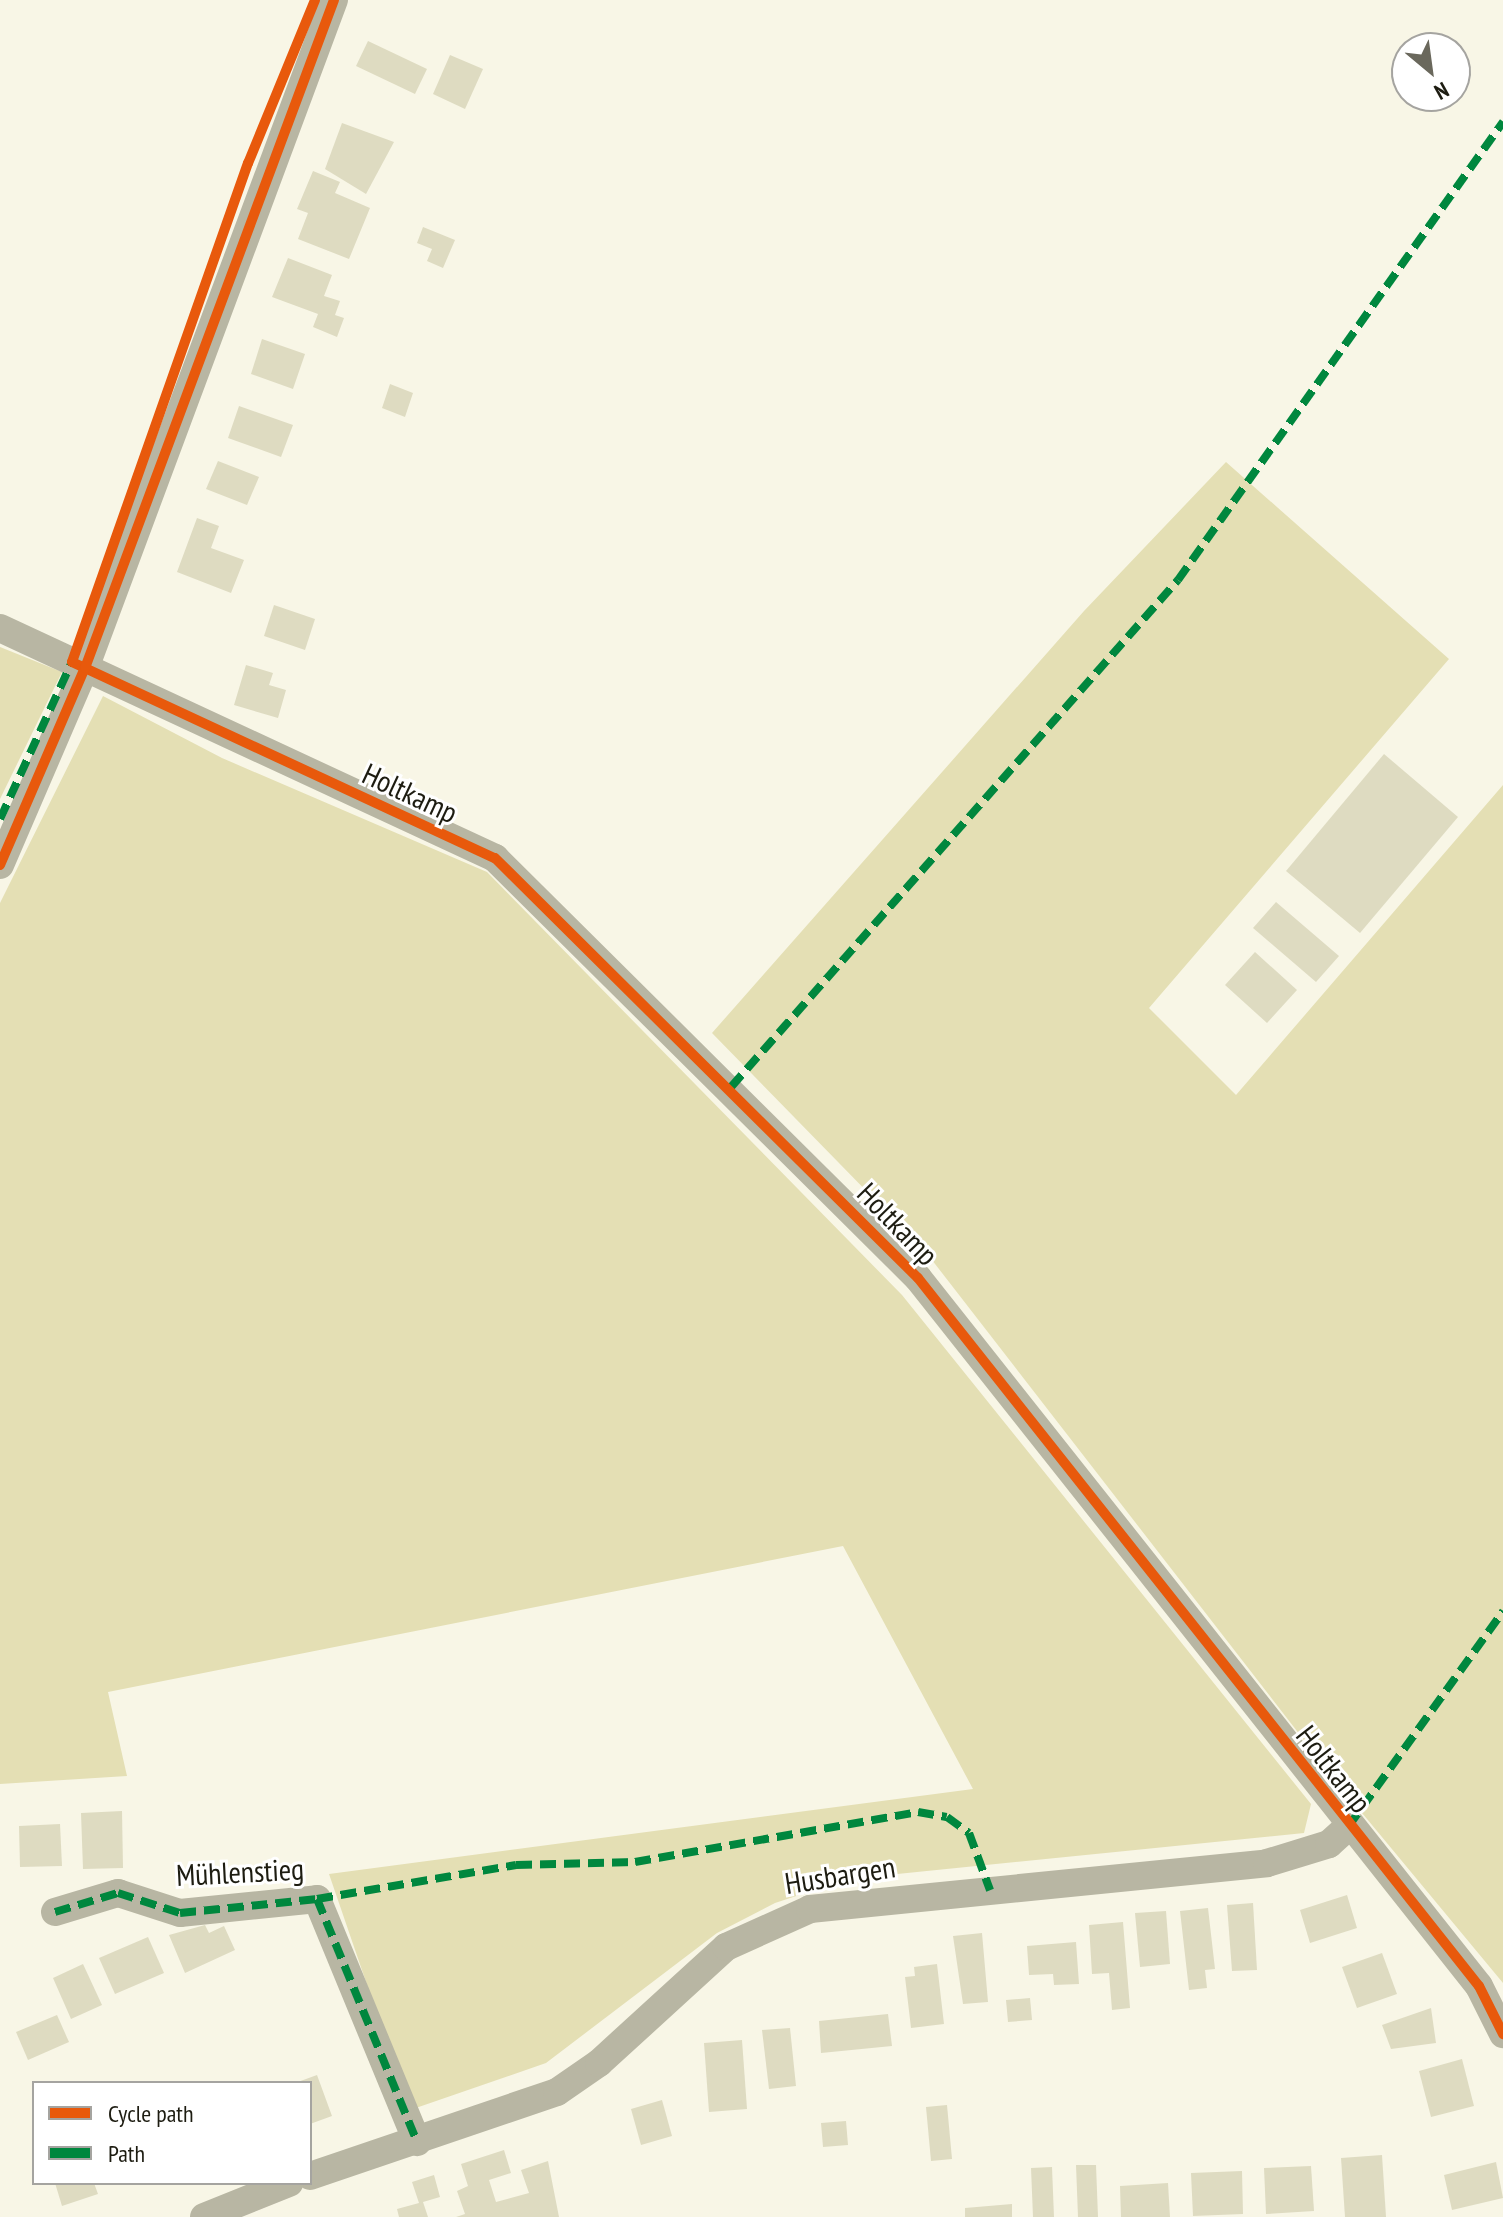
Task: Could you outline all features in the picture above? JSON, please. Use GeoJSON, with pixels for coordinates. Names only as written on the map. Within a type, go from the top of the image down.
{"type":"FeatureCollection","features":[{"type":"Feature","properties":{"kind":"street"},"geometry":{"type":"LineString","coordinates":[[0,865],[85,668],[334,0]]}},
{"type":"Feature","properties":{"kind":"street","name":"Holtkamp"},"geometry":{"type":"LineString","coordinates":[[0,628],[495,858],[918,1278],[1348,1827],[1479,1986],[1503,2034]]}},
{"type":"Feature","properties":{"kind":"street","name":"Husbargen"},"geometry":{"type":"LineString","coordinates":[[312,2175],[557,2092],[599,2063],[688,1976],[766,1923],[810,1909],[1267,1863],[1329,1844],[1348,1827]]}},
{"type":"Feature","properties":{"kind":"street","name":"Mühlenstieg"},"geometry":{"type":"LineString","coordinates":[[55,1912],[118,1893],[180,1913],[317,1899],[417,2142]]}},
{"type":"Feature","properties":{"kind":"street"},"geometry":{"type":"LineString","coordinates":[[204,2217],[284,2185]]}},
{"type":"Feature","properties":{"kind":"shaded area"},"geometry":{"type":"Polygon","coordinates":[[[1226,462],[1449,659],[1149,1008],[1236,1095],[1503,785],[1503,1983],[1338,1784],[925,1251],[712,1033],[1084,611],[1226,462]]]}},
{"type":"Feature","properties":{"kind":"shaded area"},"geometry":{"type":"Polygon","coordinates":[[[0,647],[62,672],[0,799],[0,647]]]}},
{"type":"Feature","properties":{"kind":"shaded area"},"geometry":{"type":"Polygon","coordinates":[[[103,696],[222,758],[487,872],[902,1295],[1311,1804],[1304,1833],[848,1879],[775,1903],[717,1933],[546,2063],[410,2110],[329,1874],[973,1789],[843,1546],[108,1692],[127,1776],[0,1784],[0,903],[103,696]]]}},
{"type":"Feature","properties":{"kind":"building"},"geometry":{"type":"Polygon","coordinates":[[[368,41],[427,69],[415,94],[356,66],[368,41]]]}},
{"type":"Feature","properties":{"kind":"building"},"geometry":{"type":"Polygon","coordinates":[[[450,55],[483,69],[465,109],[433,94],[450,55]]]}},
{"type":"Feature","properties":{"kind":"building"},"geometry":{"type":"Polygon","coordinates":[[[342,123],[394,142],[366,194],[325,169],[342,123]]]}},
{"type":"Feature","properties":{"kind":"building"},"geometry":{"type":"Polygon","coordinates":[[[313,171],[340,182],[335,193],[370,208],[349,259],[298,239],[308,213],[297,209],[313,171]]]}},
{"type":"Feature","properties":{"kind":"building"},"geometry":{"type":"Polygon","coordinates":[[[423,227],[455,240],[443,268],[427,261],[432,249],[417,243],[423,227]]]}},
{"type":"Feature","properties":{"kind":"building"},"geometry":{"type":"Polygon","coordinates":[[[288,258],[332,275],[324,296],[340,301],[335,315],[344,318],[337,337],[313,327],[318,314],[272,297],[288,258]]]}},
{"type":"Feature","properties":{"kind":"building"},"geometry":{"type":"Polygon","coordinates":[[[262,339],[305,354],[293,389],[251,374],[262,339]]]}},
{"type":"Feature","properties":{"kind":"building"},"geometry":{"type":"Polygon","coordinates":[[[390,384],[413,393],[405,417],[382,408],[390,384]]]}},
{"type":"Feature","properties":{"kind":"building"},"geometry":{"type":"Polygon","coordinates":[[[239,406],[293,425],[281,457],[228,438],[239,406]]]}},
{"type":"Feature","properties":{"kind":"building"},"geometry":{"type":"Polygon","coordinates":[[[218,461],[259,477],[247,505],[206,489],[218,461]]]}},
{"type":"Feature","properties":{"kind":"building"},"geometry":{"type":"Polygon","coordinates":[[[197,518],[219,526],[211,548],[244,560],[231,593],[177,572],[197,518]]]}},
{"type":"Feature","properties":{"kind":"building"},"geometry":{"type":"Polygon","coordinates":[[[274,605],[315,619],[305,650],[264,636],[274,605]]]}},
{"type":"Feature","properties":{"kind":"building"},"geometry":{"type":"Polygon","coordinates":[[[246,665],[273,673],[269,685],[286,690],[278,718],[234,705],[246,665]]]}},
{"type":"Feature","properties":{"kind":"building"},"geometry":{"type":"Polygon","coordinates":[[[1384,754],[1458,817],[1360,933],[1286,871],[1384,754]]]}},
{"type":"Feature","properties":{"kind":"building"},"geometry":{"type":"Polygon","coordinates":[[[1276,902],[1339,956],[1316,982],[1253,928],[1276,902]]]}},
{"type":"Feature","properties":{"kind":"building"},"geometry":{"type":"Polygon","coordinates":[[[1255,952],[1297,990],[1267,1023],[1225,985],[1255,952]]]}},
{"type":"Feature","properties":{"kind":"building"},"geometry":{"type":"Polygon","coordinates":[[[122,1811],[123,1868],[83,1869],[81,1813],[122,1811]]]}},
{"type":"Feature","properties":{"kind":"building"},"geometry":{"type":"Polygon","coordinates":[[[60,1824],[62,1866],[20,1867],[19,1826],[60,1824]]]}},
{"type":"Feature","properties":{"kind":"building"},"geometry":{"type":"Polygon","coordinates":[[[1347,1895],[1357,1928],[1310,1943],[1300,1910],[1347,1895]]]}},
{"type":"Feature","properties":{"kind":"building"},"geometry":{"type":"Polygon","coordinates":[[[1253,1903],[1257,1970],[1232,1971],[1227,1905],[1253,1903]]]}},
{"type":"Feature","properties":{"kind":"building"},"geometry":{"type":"Polygon","coordinates":[[[1208,1908],[1215,1969],[1205,1970],[1207,1988],[1189,1990],[1180,1911],[1208,1908]]]}},
{"type":"Feature","properties":{"kind":"building"},"geometry":{"type":"Polygon","coordinates":[[[1166,1911],[1170,1964],[1140,1967],[1135,1913],[1166,1911]]]}},
{"type":"Feature","properties":{"kind":"building"},"geometry":{"type":"Polygon","coordinates":[[[1123,1922],[1130,2008],[1112,2010],[1109,1973],[1092,1974],[1089,1925],[1123,1922]]]}},
{"type":"Feature","properties":{"kind":"building"},"geometry":{"type":"Polygon","coordinates":[[[205,1925],[209,1933],[224,1926],[235,1950],[185,1973],[169,1935],[205,1925]]]}},
{"type":"Feature","properties":{"kind":"building"},"geometry":{"type":"Polygon","coordinates":[[[982,1933],[988,2002],[963,2004],[953,1936],[982,1933]]]}},
{"type":"Feature","properties":{"kind":"building"},"geometry":{"type":"Polygon","coordinates":[[[148,1937],[164,1973],[115,1994],[99,1958],[148,1937]]]}},
{"type":"Feature","properties":{"kind":"building"},"geometry":{"type":"Polygon","coordinates":[[[1076,1942],[1079,1984],[1054,1985],[1053,1974],[1029,1975],[1027,1946],[1076,1942]]]}},
{"type":"Feature","properties":{"kind":"building"},"geometry":{"type":"Polygon","coordinates":[[[1382,1953],[1397,1994],[1357,2008],[1342,1967],[1382,1953]]]}},
{"type":"Feature","properties":{"kind":"building"},"geometry":{"type":"Polygon","coordinates":[[[83,1964],[102,2005],[71,2019],[53,1978],[83,1964]]]}},
{"type":"Feature","properties":{"kind":"building"},"geometry":{"type":"Polygon","coordinates":[[[937,1964],[944,2024],[911,2028],[905,1977],[915,1976],[914,1967],[937,1964]]]}},
{"type":"Feature","properties":{"kind":"building"},"geometry":{"type":"Polygon","coordinates":[[[1030,1998],[1032,2020],[1008,2022],[1006,2000],[1030,1998]]]}},
{"type":"Feature","properties":{"kind":"building"},"geometry":{"type":"Polygon","coordinates":[[[1431,2008],[1436,2043],[1391,2049],[1382,2025],[1431,2008]]]}},
{"type":"Feature","properties":{"kind":"building"},"geometry":{"type":"Polygon","coordinates":[[[888,2014],[892,2046],[821,2053],[819,2021],[888,2014]]]}},
{"type":"Feature","properties":{"kind":"building"},"geometry":{"type":"Polygon","coordinates":[[[57,2015],[69,2042],[28,2060],[16,2032],[57,2015]]]}},
{"type":"Feature","properties":{"kind":"building"},"geometry":{"type":"Polygon","coordinates":[[[790,2028],[796,2086],[769,2089],[762,2030],[790,2028]]]}},
{"type":"Feature","properties":{"kind":"building"},"geometry":{"type":"Polygon","coordinates":[[[742,2040],[747,2109],[709,2112],[704,2043],[742,2040]]]}},
{"type":"Feature","properties":{"kind":"building"},"geometry":{"type":"Polygon","coordinates":[[[1462,2059],[1474,2106],[1431,2117],[1419,2071],[1462,2059]]]}},
{"type":"Feature","properties":{"kind":"building"},"geometry":{"type":"Polygon","coordinates":[[[317,2075],[332,2116],[312,2123],[312,2081],[300,2081],[317,2075]]]}},
{"type":"Feature","properties":{"kind":"building"},"geometry":{"type":"Polygon","coordinates":[[[662,2100],[672,2136],[641,2145],[631,2109],[662,2100]]]}},
{"type":"Feature","properties":{"kind":"building"},"geometry":{"type":"Polygon","coordinates":[[[947,2105],[952,2159],[931,2161],[926,2107],[947,2105]]]}},
{"type":"Feature","properties":{"kind":"building"},"geometry":{"type":"Polygon","coordinates":[[[846,2121],[848,2145],[823,2147],[821,2123],[846,2121]]]}},
{"type":"Feature","properties":{"kind":"building"},"geometry":{"type":"Polygon","coordinates":[[[504,2150],[511,2173],[489,2180],[496,2202],[529,2193],[521,2170],[548,2161],[559,2217],[456,2217],[465,2214],[457,2191],[468,2186],[461,2164],[504,2150]]]}},
{"type":"Feature","properties":{"kind":"building"},"geometry":{"type":"Polygon","coordinates":[[[1382,2155],[1386,2217],[1345,2217],[1341,2158],[1382,2155]]]}},
{"type":"Feature","properties":{"kind":"building"},"geometry":{"type":"Polygon","coordinates":[[[1496,2162],[1503,2198],[1452,2210],[1444,2175],[1496,2162]]]}},
{"type":"Feature","properties":{"kind":"building"},"geometry":{"type":"Polygon","coordinates":[[[1076,2165],[1096,2165],[1098,2217],[1078,2217],[1076,2165]]]}},
{"type":"Feature","properties":{"kind":"building"},"geometry":{"type":"Polygon","coordinates":[[[1311,2166],[1314,2211],[1266,2214],[1264,2168],[1311,2166]]]}},
{"type":"Feature","properties":{"kind":"building"},"geometry":{"type":"Polygon","coordinates":[[[1052,2167],[1054,2217],[1033,2217],[1031,2168],[1052,2167]]]}},
{"type":"Feature","properties":{"kind":"building"},"geometry":{"type":"Polygon","coordinates":[[[1242,2171],[1243,2214],[1193,2216],[1191,2173],[1242,2171]]]}},
{"type":"Feature","properties":{"kind":"building"},"geometry":{"type":"Polygon","coordinates":[[[434,2175],[440,2197],[423,2202],[428,2217],[399,2217],[397,2209],[419,2203],[412,2182],[434,2175]]]}},
{"type":"Feature","properties":{"kind":"building"},"geometry":{"type":"Polygon","coordinates":[[[1168,2183],[1170,2217],[1121,2217],[1120,2186],[1168,2183]]]}},
{"type":"Feature","properties":{"kind":"building"},"geometry":{"type":"Polygon","coordinates":[[[56,2185],[95,2185],[98,2194],[62,2206],[56,2185]]]}},
{"type":"Feature","properties":{"kind":"building"},"geometry":{"type":"Polygon","coordinates":[[[1012,2204],[1012,2217],[965,2217],[965,2208],[1012,2204]]]}},
{"type":"Feature","properties":{"kind":"marked path"},"geometry":{"type":"LineString","coordinates":[[731,1087],[1178,580],[1503,122]]}},
{"type":"Feature","properties":{"kind":"marked path"},"geometry":{"type":"LineString","coordinates":[[0,819],[74,657]]}},
{"type":"Feature","properties":{"kind":"marked path"},"geometry":{"type":"LineString","coordinates":[[1348,1827],[1503,1611]]}},
{"type":"Feature","properties":{"kind":"marked path"},"geometry":{"type":"LineString","coordinates":[[317,1899],[516,1865],[635,1862],[918,1812],[947,1817],[969,1833],[990,1890]]}},
{"type":"Feature","properties":{"kind":"marked path"},"geometry":{"type":"LineString","coordinates":[[55,1912],[118,1893],[180,1913],[317,1899],[417,2142]]}},
{"type":"Feature","properties":{"kind":"cycle path"},"geometry":{"type":"LineString","coordinates":[[315,0],[248,163],[72,662],[495,858],[918,1278],[1479,1986],[1503,2034]]}},
{"type":"Feature","properties":{"kind":"cycle path"},"geometry":{"type":"LineString","coordinates":[[0,865],[85,668],[334,0]]}}]}
